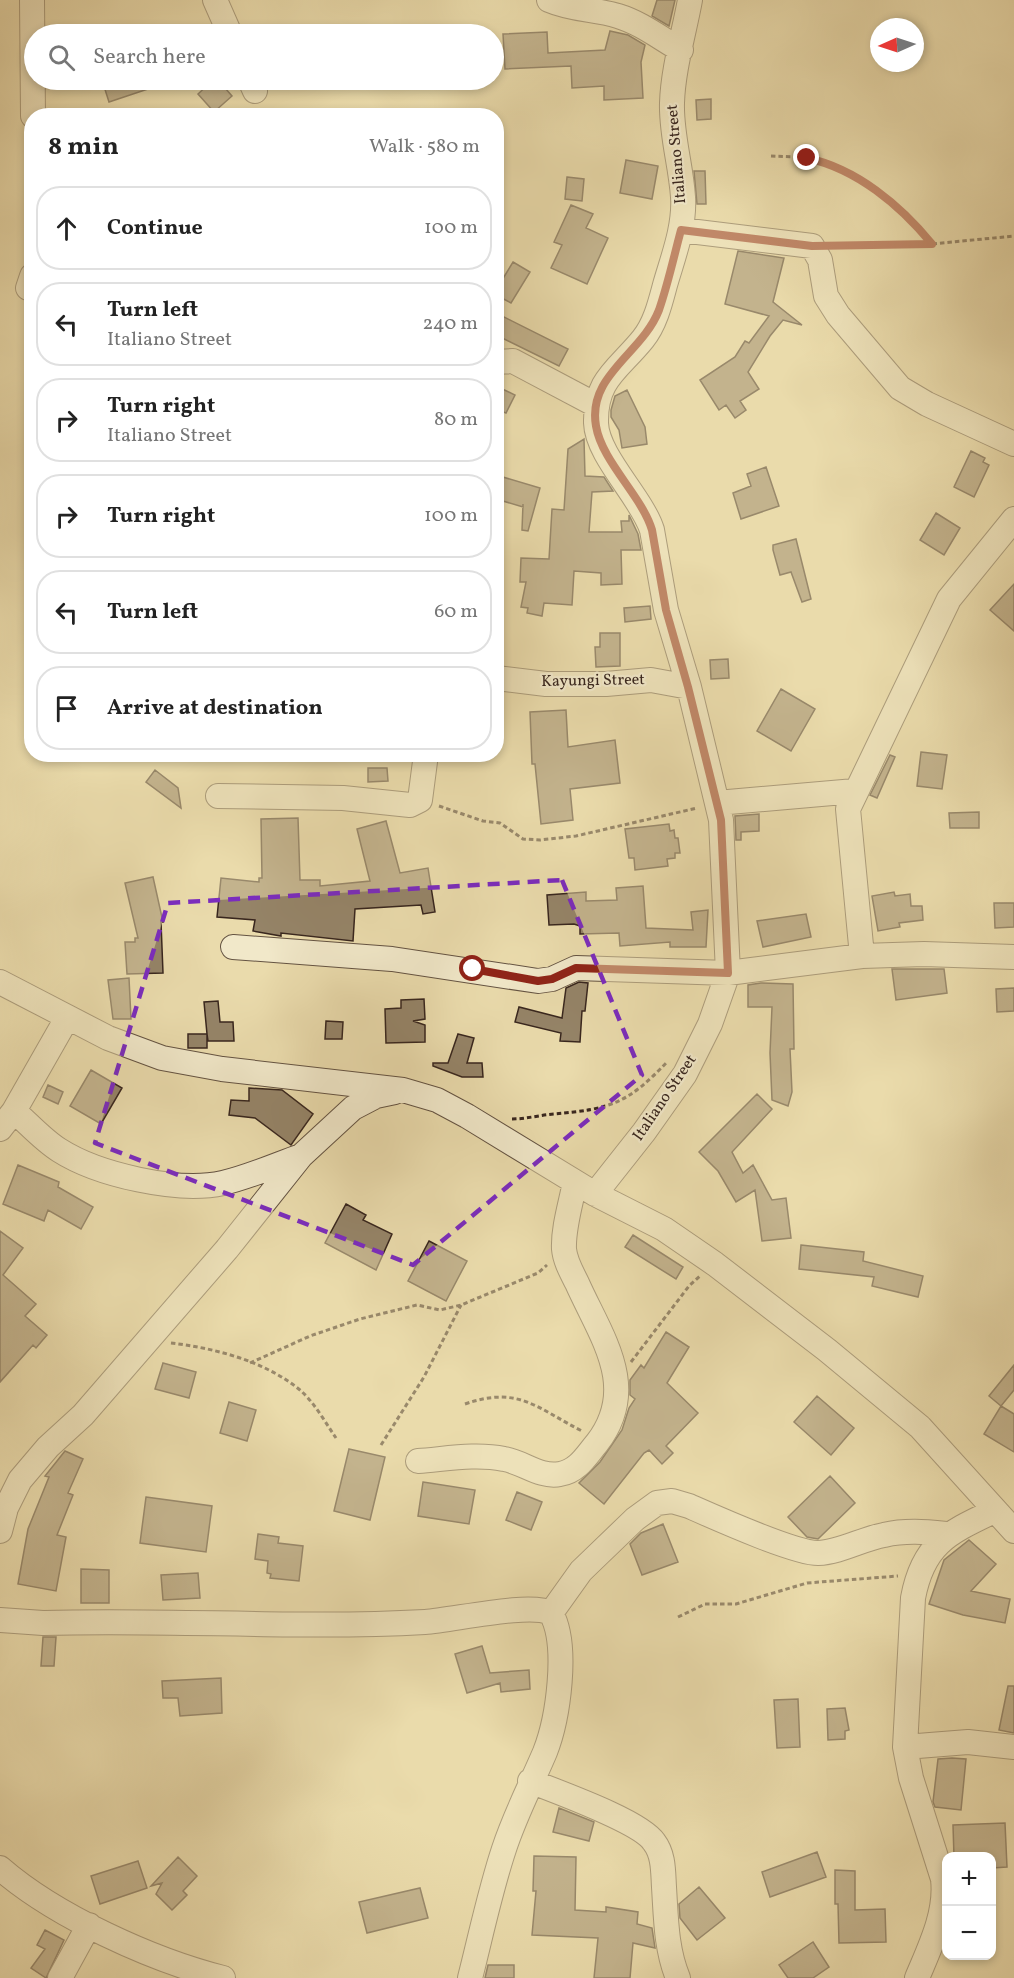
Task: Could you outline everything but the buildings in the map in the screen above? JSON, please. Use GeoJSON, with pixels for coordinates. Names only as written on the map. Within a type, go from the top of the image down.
{"type":"FeatureCollection","features":[{"type":"Feature","properties":{"kind":"street"},"geometry":{"type":"LineString","coordinates":[[32,0],[32,24]]}},
{"type":"Feature","properties":{"kind":"street"},"geometry":{"type":"LineString","coordinates":[[215,0],[226,24]]}},
{"type":"Feature","properties":{"kind":"street","name":"Italiano Street"},"geometry":{"type":"LineString","coordinates":[[585,1188],[644,1132],[685,1074],[710,1024],[728,973],[721,820],[666,610],[649,518],[637,503],[605,448],[596,427],[596,405],[603,382],[644,338],[658,310],[681,230],[683,197],[672,126],[672,100],[690,0]]}},
{"type":"Feature","properties":{"kind":"street"},"geometry":{"type":"LineString","coordinates":[[555,1],[625,18],[642,25],[681,50]]}},
{"type":"Feature","properties":{"kind":"street"},"geometry":{"type":"LineString","coordinates":[[33,90],[33,108]]}},
{"type":"Feature","properties":{"kind":"street"},"geometry":{"type":"LineString","coordinates":[[681,230],[812,246],[820,260],[826,296],[838,315],[900,388],[927,404],[1014,444]]}},
{"type":"Feature","properties":{"kind":"street"},"geometry":{"type":"LineString","coordinates":[[504,362],[513,361],[596,405]]}},
{"type":"Feature","properties":{"kind":"street"},"geometry":{"type":"LineString","coordinates":[[862,956],[848,808],[949,599],[1014,519]]}},
{"type":"Feature","properties":{"kind":"street","name":"Kayungi Street"},"geometry":{"type":"LineString","coordinates":[[504,679],[546,684],[606,684],[651,680],[688,687]]}},
{"type":"Feature","properties":{"kind":"street"},"geometry":{"type":"LineString","coordinates":[[218,796],[343,798],[410,806],[420,800],[425,762]]}},
{"type":"Feature","properties":{"kind":"street"},"geometry":{"type":"LineString","coordinates":[[717,803],[855,791]]}},
{"type":"Feature","properties":{"kind":"street"},"geometry":{"type":"LineString","coordinates":[[233,947],[392,959],[538,981],[552,979],[576,968],[728,973],[862,956],[924,954],[1014,957]]}},
{"type":"Feature","properties":{"kind":"street"},"geometry":{"type":"LineString","coordinates":[[0,982],[108,1038],[162,1058],[222,1069],[403,1090],[437,1100],[585,1188],[664,1229],[715,1264],[827,1350],[920,1427],[961,1469],[994,1511],[1014,1531]]}},
{"type":"Feature","properties":{"kind":"street"},"geometry":{"type":"LineString","coordinates":[[67,1018],[7,1120],[92,1168],[176,1184],[203,1186],[225,1183],[301,1156]]}},
{"type":"Feature","properties":{"kind":"street"},"geometry":{"type":"LineString","coordinates":[[0,1531],[6,1508],[20,1480],[48,1447],[83,1415],[227,1249],[301,1156],[353,1108],[376,1096],[403,1090]]}},
{"type":"Feature","properties":{"kind":"street"},"geometry":{"type":"LineString","coordinates":[[418,1461],[487,1456],[506,1459],[546,1475],[560,1474],[576,1469],[600,1438],[615,1408],[616,1380],[610,1351],[573,1276],[564,1250],[585,1188]]}},
{"type":"Feature","properties":{"kind":"street"},"geometry":{"type":"LineString","coordinates":[[551,1613],[581,1571],[612,1539],[657,1503],[672,1501],[689,1506],[802,1551],[832,1551],[882,1535],[912,1530],[948,1534]]}},
{"type":"Feature","properties":{"kind":"street"},"geometry":{"type":"LineString","coordinates":[[917,1978],[935,1933],[945,1892],[911,1778],[905,1747],[914,1598],[918,1575],[941,1539],[994,1511]]}},
{"type":"Feature","properties":{"kind":"street"},"geometry":{"type":"LineString","coordinates":[[0,1620],[43,1623],[369,1625],[438,1621],[533,1609],[551,1613],[556,1622],[561,1651],[556,1704],[546,1750],[530,1780],[503,1852],[470,1978]]}},
{"type":"Feature","properties":{"kind":"street"},"geometry":{"type":"LineString","coordinates":[[905,1747],[968,1742],[1014,1747]]}},
{"type":"Feature","properties":{"kind":"street"},"geometry":{"type":"LineString","coordinates":[[530,1780],[646,1833],[655,1843],[662,1860],[669,1954],[678,1978]]}},
{"type":"Feature","properties":{"kind":"street"},"geometry":{"type":"LineString","coordinates":[[0,1868],[16,1882],[89,1925],[172,1962],[223,1978]]}},
{"type":"Feature","properties":{"kind":"street"},"geometry":{"type":"LineString","coordinates":[[60,1978],[89,1925]]}},
{"type":"Feature","properties":{"kind":"path"},"geometry":{"type":"LineString","coordinates":[[771,156],[807,158],[827,162],[861,181],[907,214],[932,244]]}},
{"type":"Feature","properties":{"kind":"path"},"geometry":{"type":"LineString","coordinates":[[812,246],[932,244],[1014,236]]}},
{"type":"Feature","properties":{"kind":"path"},"geometry":{"type":"LineString","coordinates":[[420,800],[483,821],[500,824],[523,838],[540,840],[576,836],[717,803]]}},
{"type":"Feature","properties":{"kind":"path"},"geometry":{"type":"LineString","coordinates":[[506,1118],[590,1112],[615,1104],[642,1088],[674,1055]]}},
{"type":"Feature","properties":{"kind":"path"},"geometry":{"type":"LineString","coordinates":[[250,1363],[310,1336],[372,1316],[417,1305],[440,1310],[461,1305],[538,1273],[564,1250]]}},
{"type":"Feature","properties":{"kind":"path"},"geometry":{"type":"LineString","coordinates":[[616,1380],[651,1340],[689,1286],[715,1264]]}},
{"type":"Feature","properties":{"kind":"path"},"geometry":{"type":"LineString","coordinates":[[381,1445],[424,1377],[461,1305]]}},
{"type":"Feature","properties":{"kind":"path"},"geometry":{"type":"LineString","coordinates":[[145,1342],[192,1346],[217,1351],[250,1363],[300,1391],[336,1438]]}},
{"type":"Feature","properties":{"kind":"path"},"geometry":{"type":"LineString","coordinates":[[465,1404],[480,1398],[519,1399],[541,1406],[560,1419],[600,1438]]}},
{"type":"Feature","properties":{"kind":"path"},"geometry":{"type":"LineString","coordinates":[[678,1617],[705,1605],[736,1604],[807,1583],[918,1575]]}},
{"type":"Feature","properties":{"kind":"highlighted area"},"geometry":{"type":"Polygon","coordinates":[[[562,880],[642,1075],[413,1265],[95,1143],[168,903],[562,880]]]}},
{"type":"Feature","properties":{"kind":"route"},"geometry":{"type":"LineString","coordinates":[[473,969],[538,981],[552,979],[576,968],[728,973],[721,820],[666,610],[649,518],[637,503],[605,448],[596,427],[596,405],[603,382],[644,338],[658,310],[681,230],[812,246],[932,244],[907,214],[861,181],[827,162],[807,158]]}}]}
